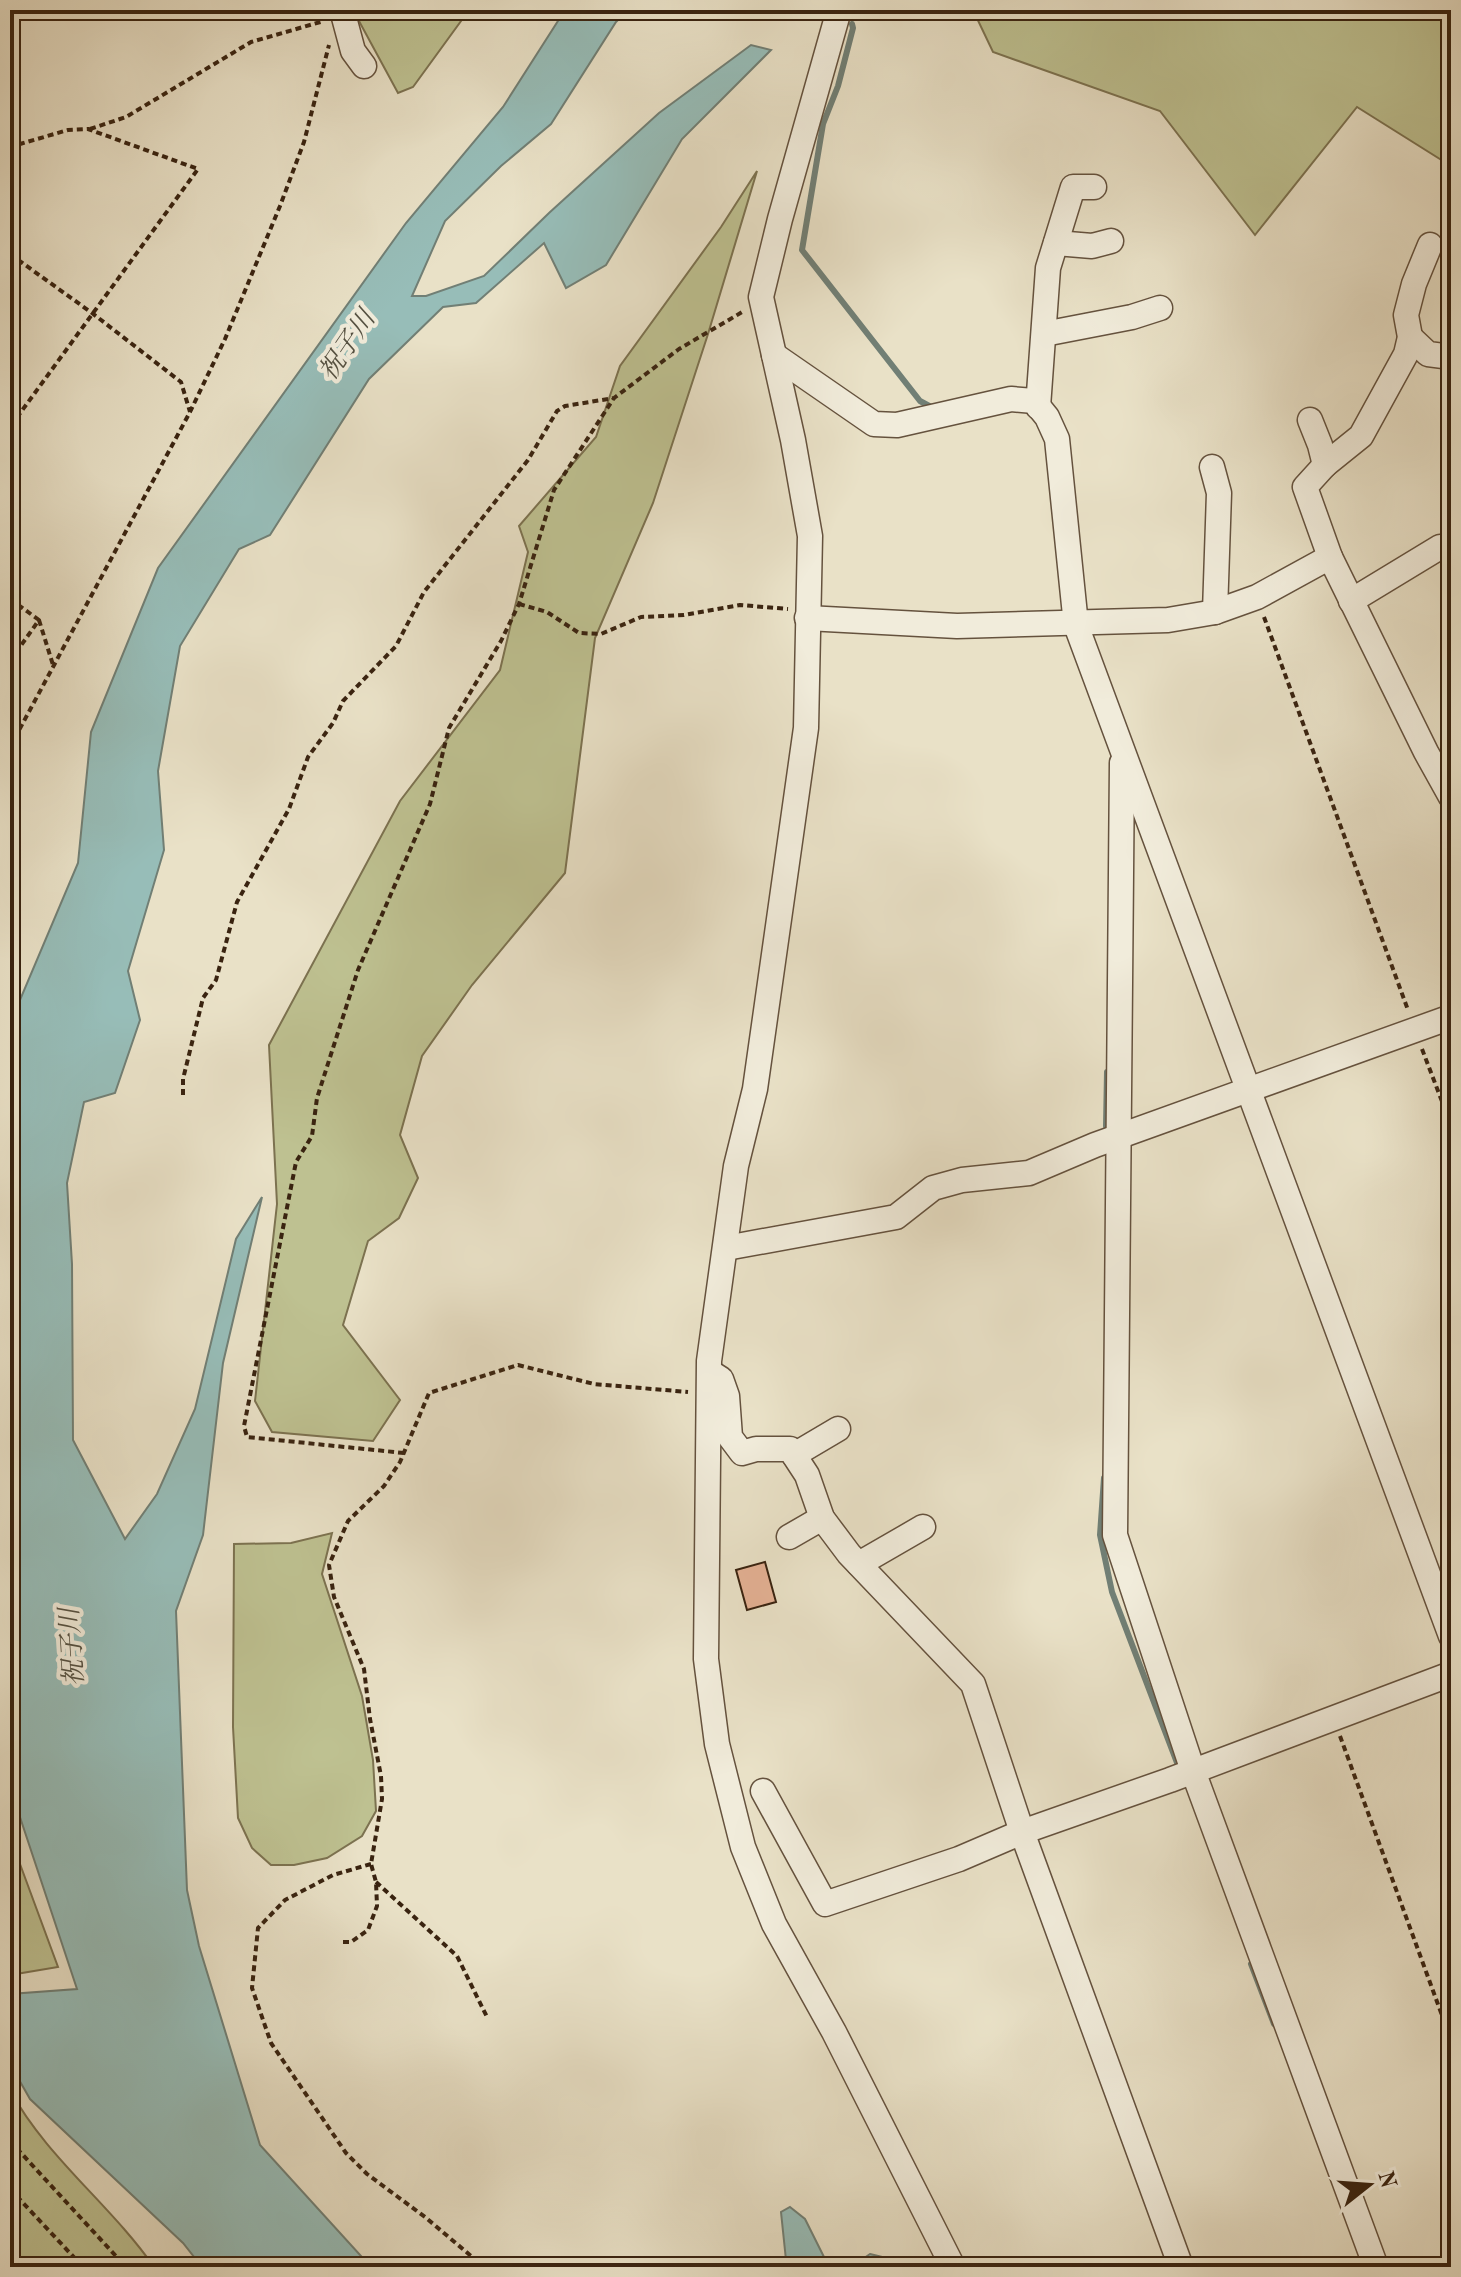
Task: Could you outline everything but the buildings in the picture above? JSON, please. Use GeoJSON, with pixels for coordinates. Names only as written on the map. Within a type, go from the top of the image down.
{"type":"FeatureCollection","features":[{"type":"Feature","properties":{"kind":"street"},"geometry":{"type":"LineString","coordinates":[[839,10],[761,297],[810,536],[806,728],[755,1089],[736,1166],[710,1383],[706,1659],[717,1744],[743,1847],[774,1924],[834,2032],[953,2267]]}},
{"type":"Feature","properties":{"kind":"street"},"geometry":{"type":"LineString","coordinates":[[337,19],[364,66]]}},
{"type":"Feature","properties":{"kind":"street"},"geometry":{"type":"LineString","coordinates":[[1038,407],[1048,268],[1073,187],[1094,187]]}},
{"type":"Feature","properties":{"kind":"street"},"geometry":{"type":"LineString","coordinates":[[1056,243],[1092,246],[1111,241]]}},
{"type":"Feature","properties":{"kind":"street"},"geometry":{"type":"LineString","coordinates":[[1430,245],[1414,284],[1406,315],[1410,337],[1406,354],[1361,436],[1325,465],[1305,487],[1330,557],[1451,797]]}},
{"type":"Feature","properties":{"kind":"street"},"geometry":{"type":"LineString","coordinates":[[1044,334],[1132,317],[1160,308]]}},
{"type":"Feature","properties":{"kind":"street"},"geometry":{"type":"LineString","coordinates":[[1410,337],[1428,354],[1451,357]]}},
{"type":"Feature","properties":{"kind":"street"},"geometry":{"type":"LineString","coordinates":[[774,355],[874,424],[897,425],[1011,399],[1034,401],[1047,417],[1057,439],[1076,625],[1451,1636]]}},
{"type":"Feature","properties":{"kind":"street"},"geometry":{"type":"LineString","coordinates":[[1310,420],[1325,465]]}},
{"type":"Feature","properties":{"kind":"street"},"geometry":{"type":"LineString","coordinates":[[1212,467],[1219,493],[1215,612]]}},
{"type":"Feature","properties":{"kind":"street"},"geometry":{"type":"LineString","coordinates":[[1351,601],[1440,547]]}},
{"type":"Feature","properties":{"kind":"street"},"geometry":{"type":"LineString","coordinates":[[808,614],[957,626],[1168,620],[1215,612],[1257,597],[1330,557]]}},
{"type":"Feature","properties":{"kind":"street"},"geometry":{"type":"LineString","coordinates":[[1122,752],[1115,1535],[1193,1771],[1376,2267]]}},
{"type":"Feature","properties":{"kind":"street"},"geometry":{"type":"LineString","coordinates":[[726,1248],[896,1217],[933,1188],[962,1180],[1029,1173],[1248,1089],[1451,1017]]}},
{"type":"Feature","properties":{"kind":"street"},"geometry":{"type":"LineString","coordinates":[[710,1383],[721,1379],[727,1396],[730,1437],[742,1453],[756,1449],[790,1449],[807,1475],[822,1518],[859,1564],[973,1684],[1022,1832],[1181,2267]]}},
{"type":"Feature","properties":{"kind":"street"},"geometry":{"type":"LineString","coordinates":[[794,1455],[838,1429]]}},
{"type":"Feature","properties":{"kind":"street"},"geometry":{"type":"LineString","coordinates":[[789,1537],[822,1518]]}},
{"type":"Feature","properties":{"kind":"street"},"geometry":{"type":"LineString","coordinates":[[859,1564],[923,1527]]}},
{"type":"Feature","properties":{"kind":"street"},"geometry":{"type":"LineString","coordinates":[[763,1791],[825,1904],[959,1859],[1022,1832],[1451,1674]]}},
{"type":"Feature","properties":{"kind":"path"},"geometry":{"type":"LineString","coordinates":[[10,139],[20,144],[126,117],[251,42],[337,19],[304,142],[225,339],[190,412],[10,747]]}},
{"type":"Feature","properties":{"kind":"path"},"geometry":{"type":"LineString","coordinates":[[10,427],[198,169],[88,129]]}},
{"type":"Feature","properties":{"kind":"path"},"geometry":{"type":"LineString","coordinates":[[10,254],[181,382],[190,412]]}},
{"type":"Feature","properties":{"kind":"path"},"geometry":{"type":"LineString","coordinates":[[404,1453],[247,1437],[244,1426],[296,1162],[312,1136],[317,1098],[358,970],[430,804],[449,728],[501,641],[519,604],[554,490],[614,398],[679,349],[738,316],[761,297]]}},
{"type":"Feature","properties":{"kind":"path"},"geometry":{"type":"LineString","coordinates":[[183,1095],[183,1079],[203,998],[216,980],[237,902],[289,809],[308,757],[333,723],[343,701],[396,646],[424,592],[528,460],[557,411],[565,406],[614,398]]}},
{"type":"Feature","properties":{"kind":"path"},"geometry":{"type":"LineString","coordinates":[[1257,597],[1451,1125]]}},
{"type":"Feature","properties":{"kind":"path"},"geometry":{"type":"LineString","coordinates":[[10,599],[39,620],[53,665]]}},
{"type":"Feature","properties":{"kind":"path"},"geometry":{"type":"LineString","coordinates":[[519,604],[547,612],[579,633],[601,634],[641,617],[684,615],[724,606],[740,605],[808,614]]}},
{"type":"Feature","properties":{"kind":"path"},"geometry":{"type":"LineString","coordinates":[[10,661],[39,620]]}},
{"type":"Feature","properties":{"kind":"path"},"geometry":{"type":"LineString","coordinates":[[343,1942],[351,1942],[368,1930],[377,1906],[376,1882],[371,1864],[379,1823],[381,1776],[364,1669],[334,1597],[329,1565],[348,1521],[384,1486],[404,1453],[429,1393],[518,1365],[594,1384],[710,1383]]}},
{"type":"Feature","properties":{"kind":"path"},"geometry":{"type":"LineString","coordinates":[[1333,1719],[1451,2040]]}},
{"type":"Feature","properties":{"kind":"path"},"geometry":{"type":"LineString","coordinates":[[371,1864],[333,1875],[285,1900],[258,1928],[252,1988],[271,2043],[346,2153],[367,2174],[425,2217],[484,2267]]}},
{"type":"Feature","properties":{"kind":"path"},"geometry":{"type":"LineString","coordinates":[[376,1882],[457,1956],[487,2017]]}},
{"type":"Feature","properties":{"kind":"path"},"geometry":{"type":"LineString","coordinates":[[10,2141],[126,2267]]}},
{"type":"Feature","properties":{"kind":"path"},"geometry":{"type":"LineString","coordinates":[[10,2189],[83,2267]]}},
{"type":"Feature","properties":{"kind":"green space"},"geometry":{"type":"Polygon","coordinates":[[[353,10],[469,10],[413,87],[398,93],[353,10]]]}},
{"type":"Feature","properties":{"kind":"green space"},"geometry":{"type":"Polygon","coordinates":[[[973,10],[1451,10],[1451,166],[1357,107],[1255,235],[1160,111],[993,52],[973,10]]]}},
{"type":"Feature","properties":{"kind":"green space"},"geometry":{"type":"Polygon","coordinates":[[[757,171],[653,503],[595,638],[565,873],[472,985],[422,1056],[400,1135],[418,1178],[399,1218],[368,1241],[343,1325],[400,1400],[373,1441],[272,1432],[255,1401],[277,1204],[269,1045],[400,801],[500,670],[528,552],[519,526],[596,437],[620,366],[721,227],[757,171]]]}},
{"type":"Feature","properties":{"kind":"green space"},"geometry":{"type":"Polygon","coordinates":[[[332,1533],[322,1574],[362,1696],[373,1760],[376,1811],[362,1836],[327,1858],[294,1865],[271,1865],[252,1848],[238,1818],[233,1727],[234,1544],[291,1543],[332,1533]]]}},
{"type":"Feature","properties":{"kind":"green space"},"geometry":{"type":"Polygon","coordinates":[[[10,1837],[58,1967],[10,1975],[10,1837]]]}},
{"type":"Feature","properties":{"kind":"green space"},"geometry":{"type":"Polygon","coordinates":[[[10,2090],[42,2137],[154,2267],[10,2267],[10,2090]]]}},
{"type":"Feature","properties":{"kind":"water","name":"祝子川"},"geometry":{"type":"Polygon","coordinates":[[[565,10],[628,10],[616,22],[551,124],[501,166],[445,221],[412,296],[426,296],[484,276],[659,113],[751,45],[771,50],[682,139],[606,265],[566,288],[544,243],[476,303],[443,307],[369,379],[270,535],[239,549],[180,646],[158,771],[164,850],[128,971],[140,1020],[115,1093],[84,1102],[67,1183],[72,1264],[73,1440],[125,1539],[157,1494],[195,1409],[236,1239],[262,1197],[223,1363],[203,1535],[176,1611],[187,1890],[199,1946],[260,2145],[371,2267],[202,2267],[183,2243],[30,2099],[10,2064],[10,1994],[77,1989],[10,1787],[10,1714],[19,1623],[10,1504],[10,1033],[14,1014],[78,863],[91,732],[158,568],[406,223],[503,107],[565,10]]]}},
{"type":"Feature","properties":{"kind":"water"},"geometry":{"type":"Polygon","coordinates":[[[790,2207],[805,2219],[829,2267],[785,2267],[781,2212],[790,2207]]]}},
{"type":"Feature","properties":{"kind":"water"},"geometry":{"type":"Polygon","coordinates":[[[870,2254],[882,2257],[892,2267],[851,2267],[870,2254]]]}},
{"type":"Feature","properties":{"kind":"waterway"},"geometry":{"type":"LineString","coordinates":[[852,24],[838,86],[823,124],[802,250],[920,401],[933,408]]}},
{"type":"Feature","properties":{"kind":"waterway"},"geometry":{"type":"LineString","coordinates":[[1106,1126],[1107,1072]]}},
{"type":"Feature","properties":{"kind":"waterway"},"geometry":{"type":"LineString","coordinates":[[1104,1478],[1100,1535],[1112,1592],[1179,1768]]}},
{"type":"Feature","properties":{"kind":"waterway"},"geometry":{"type":"LineString","coordinates":[[1251,1964],[1274,2024]]}}]}
